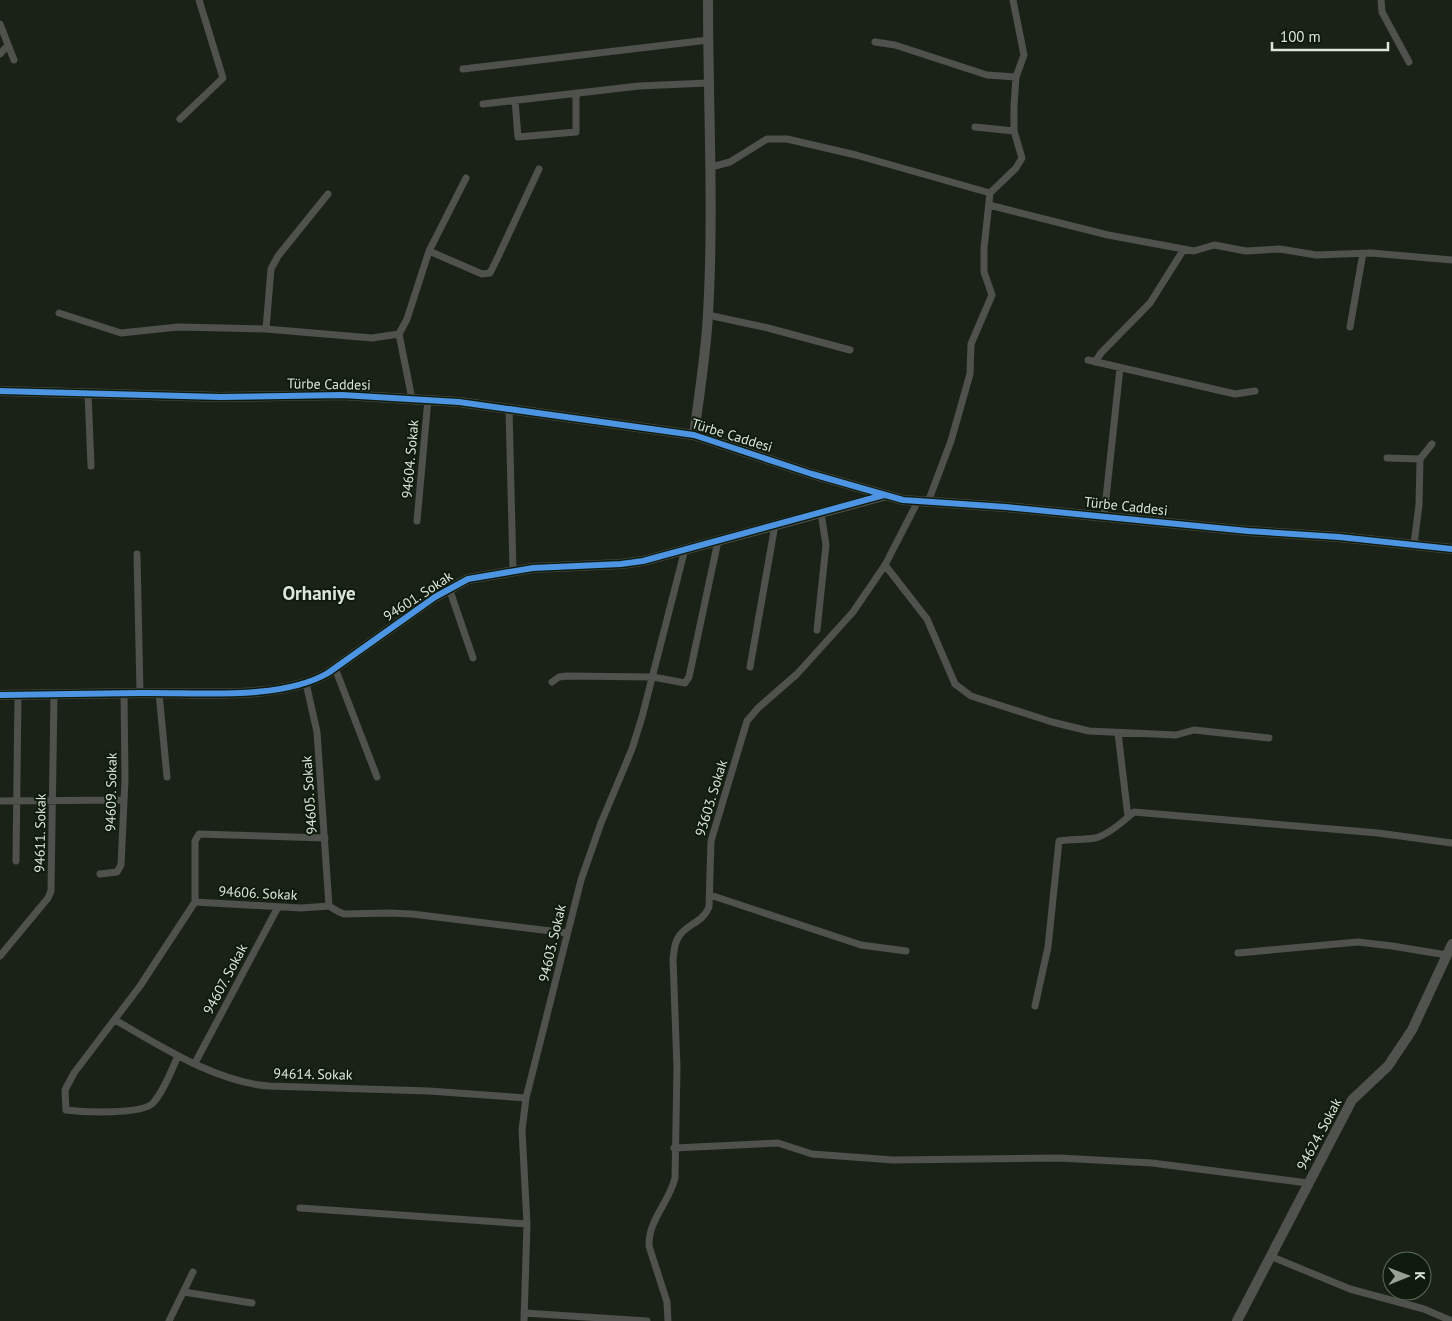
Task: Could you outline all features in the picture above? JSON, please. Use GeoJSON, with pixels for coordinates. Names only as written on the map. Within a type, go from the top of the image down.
{"type":"FeatureCollection","features":[{"type":"Feature","properties":{"kind":"street"},"geometry":{"type":"LineString","coordinates":[[180,120],[222,78],[200,0]]}},
{"type":"Feature","properties":{"kind":"street"},"geometry":{"type":"LineString","coordinates":[[694,435],[708,315],[711,166],[708,0]]}},
{"type":"Feature","properties":{"kind":"street"},"geometry":{"type":"LineString","coordinates":[[711,166],[730,162],[767,139],[787,139],[856,155],[990,193],[1016,168],[1022,158],[1014,131],[1016,77],[1024,55],[1013,0]]}},
{"type":"Feature","properties":{"kind":"street"},"geometry":{"type":"LineString","coordinates":[[1381,0],[1382,12],[1409,62]]}},
{"type":"Feature","properties":{"kind":"street"},"geometry":{"type":"LineString","coordinates":[[0,24],[14,60]]}},
{"type":"Feature","properties":{"kind":"street"},"geometry":{"type":"LineString","coordinates":[[463,69],[708,40]]}},
{"type":"Feature","properties":{"kind":"street"},"geometry":{"type":"LineString","coordinates":[[875,42],[895,45],[987,75],[1016,77]]}},
{"type":"Feature","properties":{"kind":"street"},"geometry":{"type":"LineString","coordinates":[[0,54],[8,45]]}},
{"type":"Feature","properties":{"kind":"street"},"geometry":{"type":"LineString","coordinates":[[483,104],[639,86],[708,83]]}},
{"type":"Feature","properties":{"kind":"street"},"geometry":{"type":"LineString","coordinates":[[515,100],[518,137],[576,132],[576,93]]}},
{"type":"Feature","properties":{"kind":"street"},"geometry":{"type":"LineString","coordinates":[[975,127],[1014,131]]}},
{"type":"Feature","properties":{"kind":"street"},"geometry":{"type":"LineString","coordinates":[[429,251],[482,274],[490,273],[539,169]]}},
{"type":"Feature","properties":{"kind":"street"},"geometry":{"type":"LineString","coordinates":[[412,398],[399,334],[407,319],[429,251],[466,178]]}},
{"type":"Feature","properties":{"kind":"street","name":"93603. Sokak"},"geometry":{"type":"LineString","coordinates":[[668,1321],[667,1302],[649,1246],[649,1239],[654,1220],[672,1188],[675,1169],[677,1068],[673,959],[678,937],[706,914],[709,907],[711,841],[747,721],[758,708],[797,674],[843,624],[863,598],[923,502],[951,442],[970,374],[972,344],[992,296],[984,272],[984,248],[990,193]]}},
{"type":"Feature","properties":{"kind":"street"},"geometry":{"type":"LineString","coordinates":[[266,329],[271,269],[278,256],[328,194]]}},
{"type":"Feature","properties":{"kind":"street"},"geometry":{"type":"LineString","coordinates":[[989,205],[1108,235],[1194,251],[1214,246],[1246,251],[1280,249],[1316,255],[1363,253],[1452,260]]}},
{"type":"Feature","properties":{"kind":"street"},"geometry":{"type":"LineString","coordinates":[[1184,249],[1150,303],[1092,361],[1236,394],[1255,390]]}},
{"type":"Feature","properties":{"kind":"street"},"geometry":{"type":"LineString","coordinates":[[1350,327],[1363,253]]}},
{"type":"Feature","properties":{"kind":"street"},"geometry":{"type":"LineString","coordinates":[[59,313],[122,333],[178,326],[266,329],[372,338],[399,334]]}},
{"type":"Feature","properties":{"kind":"street"},"geometry":{"type":"LineString","coordinates":[[708,315],[768,328],[850,350]]}},
{"type":"Feature","properties":{"kind":"street"},"geometry":{"type":"LineString","coordinates":[[1104,517],[1120,368]]}},
{"type":"Feature","properties":{"kind":"street","name":"Türbe Caddesi"},"geometry":{"type":"LineString","coordinates":[[0,390],[88,394],[220,396],[342,395],[459,402],[694,435],[812,474],[884,495],[923,502],[1006,507],[1452,549]]}},
{"type":"Feature","properties":{"kind":"street"},"geometry":{"type":"LineString","coordinates":[[88,394],[91,466]]}},
{"type":"Feature","properties":{"kind":"street","name":"94604. Sokak"},"geometry":{"type":"LineString","coordinates":[[416,521],[428,400]]}},
{"type":"Feature","properties":{"kind":"street"},"geometry":{"type":"LineString","coordinates":[[509,409],[513,571]]}},
{"type":"Feature","properties":{"kind":"street"},"geometry":{"type":"LineString","coordinates":[[1414,544],[1419,505],[1420,459],[1432,444]]}},
{"type":"Feature","properties":{"kind":"street"},"geometry":{"type":"LineString","coordinates":[[1387,458],[1420,459]]}},
{"type":"Feature","properties":{"kind":"street","name":"94601. Sokak"},"geometry":{"type":"LineString","coordinates":[[0,695],[233,693],[286,688],[321,677],[449,588],[468,579],[554,566],[632,563],[884,495]]}},
{"type":"Feature","properties":{"kind":"street"},"geometry":{"type":"LineString","coordinates":[[817,630],[826,546],[822,513]]}},
{"type":"Feature","properties":{"kind":"street"},"geometry":{"type":"LineString","coordinates":[[750,667],[775,525]]}},
{"type":"Feature","properties":{"kind":"street"},"geometry":{"type":"LineString","coordinates":[[552,682],[563,676],[654,677],[682,684],[687,681],[718,541]]}},
{"type":"Feature","properties":{"kind":"street","name":"94603. Sokak"},"geometry":{"type":"LineString","coordinates":[[647,1321],[524,1317],[527,1224],[522,1130],[526,1098],[578,887],[590,852],[632,749],[654,677],[685,549]]}},
{"type":"Feature","properties":{"kind":"street"},"geometry":{"type":"LineString","coordinates":[[137,554],[140,693]]}},
{"type":"Feature","properties":{"kind":"street"},"geometry":{"type":"LineString","coordinates":[[885,565],[927,619],[955,684],[971,696],[1052,722],[1089,731],[1176,735],[1194,730],[1269,738]]}},
{"type":"Feature","properties":{"kind":"street","name":"94601. Sokak"},"geometry":{"type":"LineString","coordinates":[[449,588],[473,658]]}},
{"type":"Feature","properties":{"kind":"street"},"geometry":{"type":"LineString","coordinates":[[335,668],[376,777]]}},
{"type":"Feature","properties":{"kind":"street","name":"94605. Sokak"},"geometry":{"type":"LineString","coordinates":[[306,683],[316,727],[330,906]]}},
{"type":"Feature","properties":{"kind":"street"},"geometry":{"type":"LineString","coordinates":[[159,693],[166,777]]}},
{"type":"Feature","properties":{"kind":"street","name":"94609. Sokak"},"geometry":{"type":"LineString","coordinates":[[100,874],[112,874],[120,868],[125,766],[124,694]]}},
{"type":"Feature","properties":{"kind":"street"},"geometry":{"type":"LineString","coordinates":[[16,861],[18,695]]}},
{"type":"Feature","properties":{"kind":"street","name":"94611. Sokak"},"geometry":{"type":"LineString","coordinates":[[1,954],[48,898],[51,891],[54,695]]}},
{"type":"Feature","properties":{"kind":"street"},"geometry":{"type":"LineString","coordinates":[[1118,732],[1128,817]]}},
{"type":"Feature","properties":{"kind":"street"},"geometry":{"type":"LineString","coordinates":[[0,802],[124,800]]}},
{"type":"Feature","properties":{"kind":"street"},"geometry":{"type":"LineString","coordinates":[[1035,1006],[1048,947],[1059,841],[1096,838],[1134,812],[1227,818],[1378,833],[1452,843]]}},
{"type":"Feature","properties":{"kind":"street"},"geometry":{"type":"LineString","coordinates":[[178,1056],[158,1096],[147,1108],[123,1111],[66,1110],[65,1090],[68,1082],[152,968],[195,902],[195,841],[199,834],[325,838]]}},
{"type":"Feature","properties":{"kind":"street"},"geometry":{"type":"LineString","coordinates":[[710,895],[861,945],[906,951]]}},
{"type":"Feature","properties":{"kind":"street","name":"94606. Sokak"},"geometry":{"type":"LineString","coordinates":[[195,902],[312,908],[330,906],[344,914],[412,914],[567,932]]}},
{"type":"Feature","properties":{"kind":"street","name":"94607. Sokak"},"geometry":{"type":"LineString","coordinates":[[195,1063],[278,906]]}},
{"type":"Feature","properties":{"kind":"street"},"geometry":{"type":"LineString","coordinates":[[1238,953],[1358,942],[1447,955]]}},
{"type":"Feature","properties":{"kind":"street","name":"94624. Sokak"},"geometry":{"type":"LineString","coordinates":[[1237,1321],[1352,1100],[1388,1066],[1412,1030],[1452,944]]}},
{"type":"Feature","properties":{"kind":"street","name":"94614. Sokak"},"geometry":{"type":"LineString","coordinates":[[114,1020],[178,1056],[239,1080],[262,1086],[429,1091],[526,1098]]}},
{"type":"Feature","properties":{"kind":"street"},"geometry":{"type":"LineString","coordinates":[[674,1148],[778,1143],[812,1154],[893,1160],[1059,1158],[1152,1163],[1308,1183]]}},
{"type":"Feature","properties":{"kind":"street"},"geometry":{"type":"LineString","coordinates":[[300,1208],[527,1224]]}},
{"type":"Feature","properties":{"kind":"street"},"geometry":{"type":"LineString","coordinates":[[1270,1256],[1350,1289],[1424,1309],[1452,1321]]}},
{"type":"Feature","properties":{"kind":"street"},"geometry":{"type":"LineString","coordinates":[[169,1321],[193,1272]]}},
{"type":"Feature","properties":{"kind":"street"},"geometry":{"type":"LineString","coordinates":[[184,1292],[252,1303]]}},
{"type":"Feature","properties":{"kind":"cycle path"},"geometry":{"type":"LineString","coordinates":[[0,391],[220,397],[342,395],[459,402],[694,435],[812,474],[903,500],[1006,507],[1452,549]]}},
{"type":"Feature","properties":{"kind":"cycle path"},"geometry":{"type":"LineString","coordinates":[[0,695],[212,694],[286,688],[308,682],[328,673],[435,597],[468,579],[533,568],[621,564],[643,561],[884,495]]}},
{"type":"Feature","properties":{"kind":"district","name":"Orhaniye"},"geometry":{"type":"Point","coordinates":[319,593]}}]}
